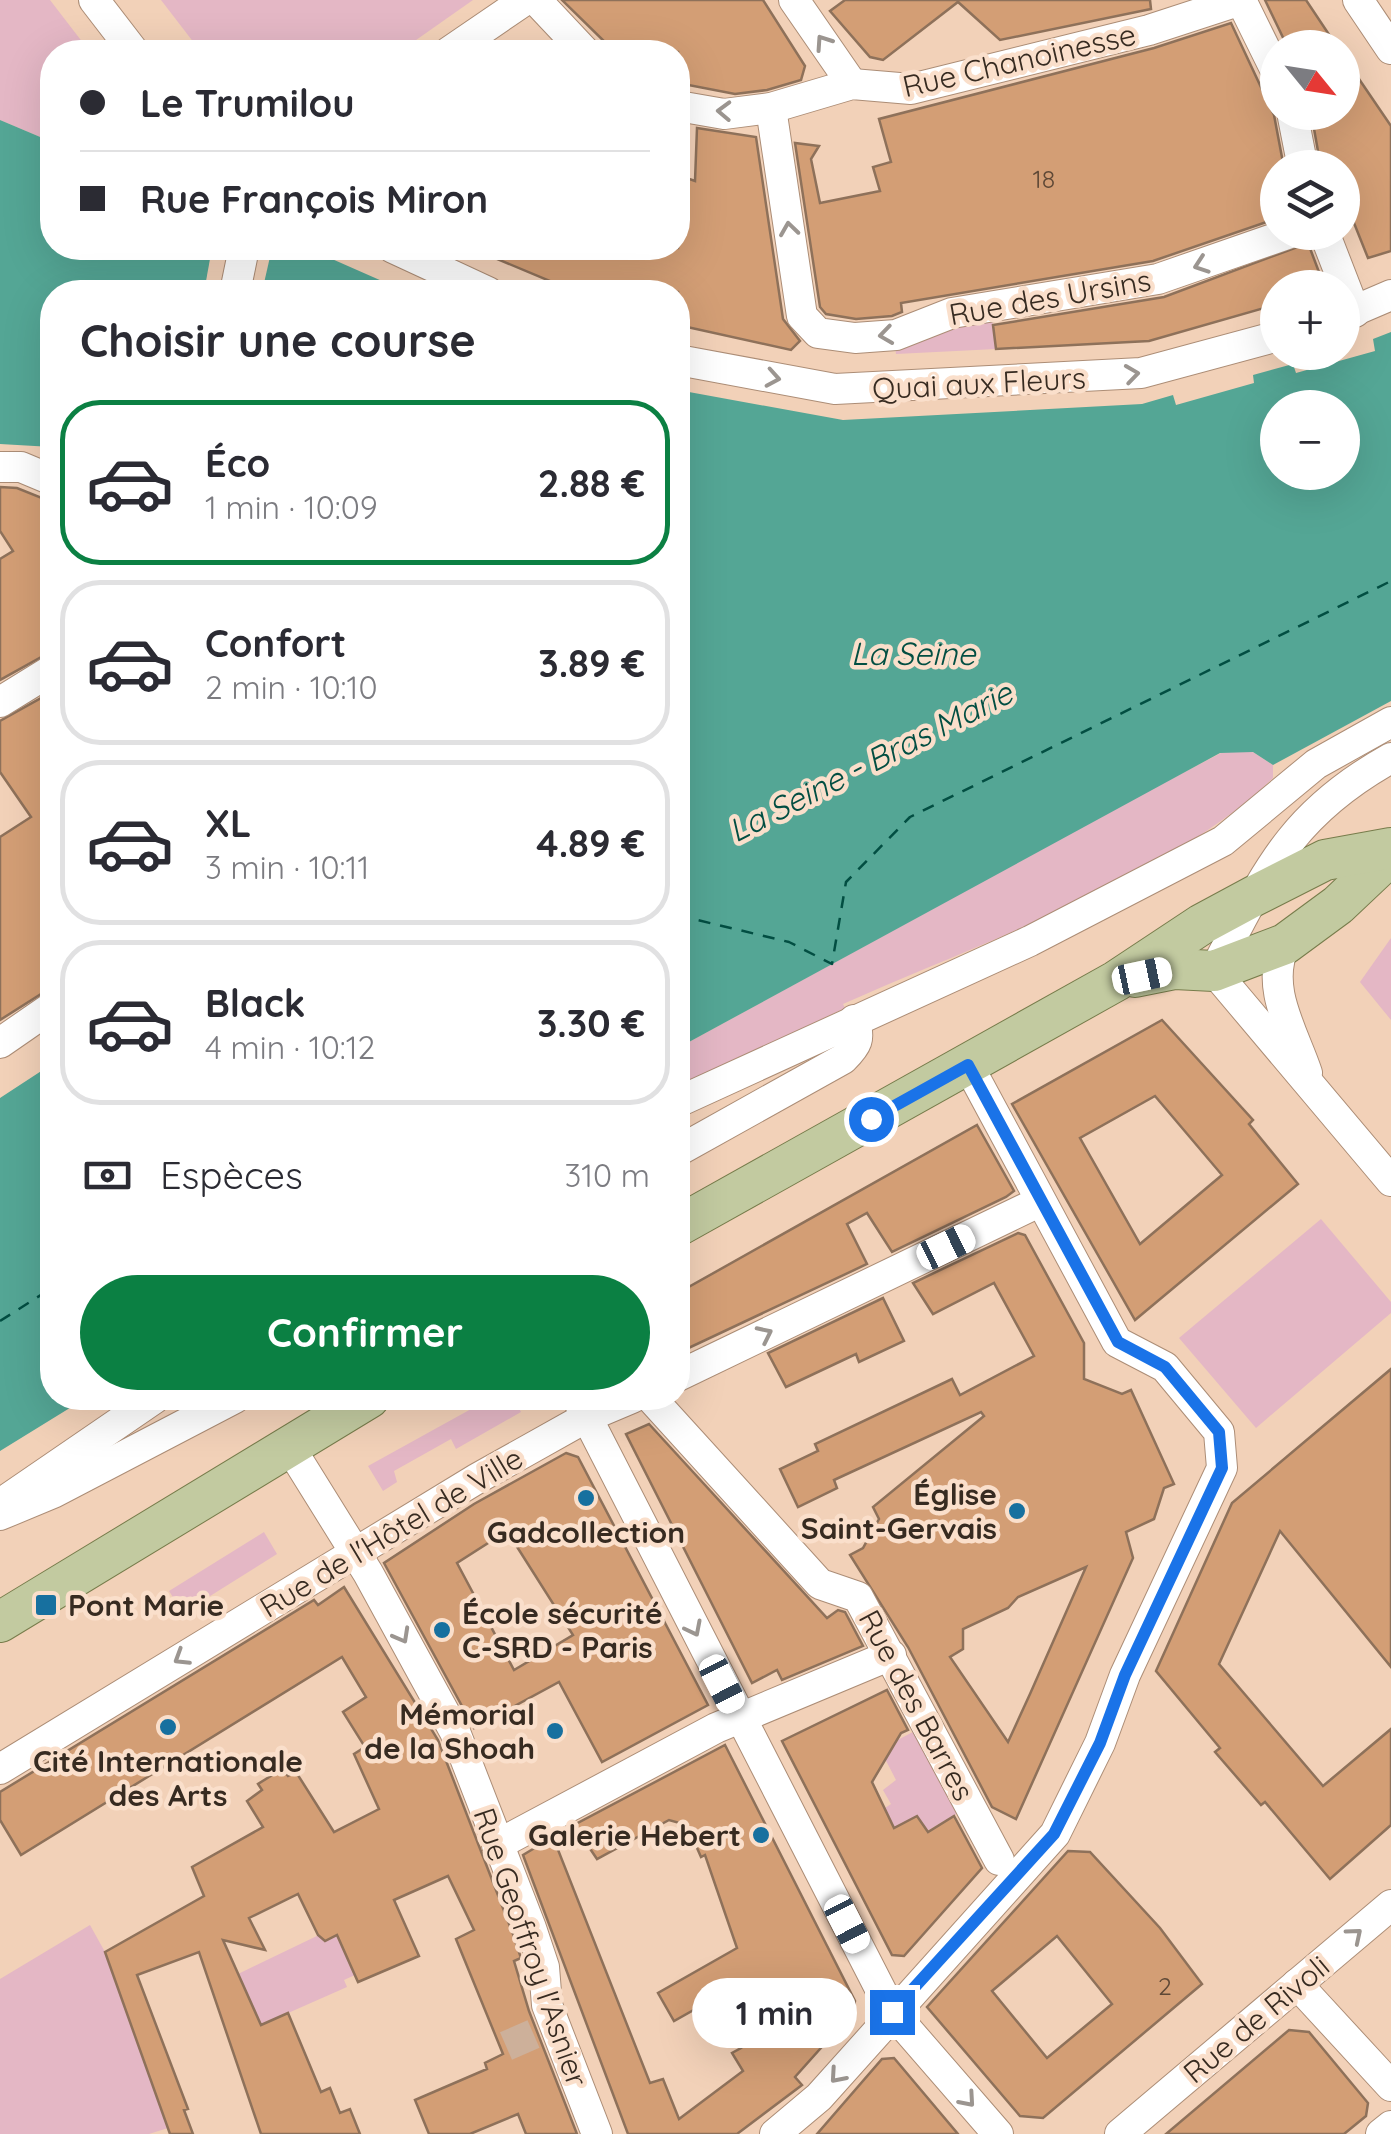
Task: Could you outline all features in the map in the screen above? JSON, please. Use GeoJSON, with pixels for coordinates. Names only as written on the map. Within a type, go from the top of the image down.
{"type":"FeatureCollection","features":[{"type":"Feature","properties":{"kind":"main road"},"geometry":{"type":"LineString","coordinates":[[690,1219],[1116,981],[1202,924],[1254,896],[1325,860],[1391,852]]}},
{"type":"Feature","properties":{"kind":"main road"},"geometry":{"type":"LineString","coordinates":[[1116,981],[1175,968],[1214,971],[1284,944],[1338,904],[1391,852]]}},
{"type":"Feature","properties":{"kind":"main road"},"geometry":{"type":"LineString","coordinates":[[0,1622],[350,1410]]}},
{"type":"Feature","properties":{"kind":"street"},"geometry":{"type":"LineString","coordinates":[[94,0],[125,40]]}},
{"type":"Feature","properties":{"kind":"street"},"geometry":{"type":"LineString","coordinates":[[466,40],[525,0]]}},
{"type":"Feature","properties":{"kind":"street"},"geometry":{"type":"LineString","coordinates":[[536,0],[573,40]]}},
{"type":"Feature","properties":{"kind":"street"},"geometry":{"type":"LineString","coordinates":[[794,0],[852,84]]}},
{"type":"Feature","properties":{"kind":"street"},"geometry":{"type":"LineString","coordinates":[[1241,0],[1260,39]]}},
{"type":"Feature","properties":{"kind":"street","name":"Rue Chanoinesse"},"geometry":{"type":"LineString","coordinates":[[690,108],[724,114],[770,108],[852,84],[911,90],[1149,30],[1241,0]]}},
{"type":"Feature","properties":{"kind":"street"},"geometry":{"type":"LineString","coordinates":[[1358,0],[1391,50]]}},
{"type":"Feature","properties":{"kind":"street","name":"Rue des Ursins"},"geometry":{"type":"LineString","coordinates":[[770,108],[806,324],[818,333],[855,338],[896,335],[952,313],[1158,279],[1260,243]]}},
{"type":"Feature","properties":{"kind":"street"},"geometry":{"type":"LineString","coordinates":[[419,260],[462,280]]}},
{"type":"Feature","properties":{"kind":"street"},"geometry":{"type":"LineString","coordinates":[[1360,309],[1391,295]]}},
{"type":"Feature","properties":{"kind":"street","name":"Quai aux Fleurs"},"geometry":{"type":"LineString","coordinates":[[690,362],[834,389],[1142,374],[1260,341]]}},
{"type":"Feature","properties":{"kind":"street"},"geometry":{"type":"LineString","coordinates":[[0,467],[21,467],[40,475]]}},
{"type":"Feature","properties":{"kind":"street"},"geometry":{"type":"LineString","coordinates":[[0,702],[40,677]]}},
{"type":"Feature","properties":{"kind":"street"},"geometry":{"type":"LineString","coordinates":[[690,1096],[1030,941],[1223,841],[1316,764],[1391,722]]}},
{"type":"Feature","properties":{"kind":"street"},"geometry":{"type":"LineString","coordinates":[[1391,758],[1313,811],[1283,846],[1214,971],[1391,1181]]}},
{"type":"Feature","properties":{"kind":"street"},"geometry":{"type":"LineString","coordinates":[[1284,944],[1277,960],[1280,1001],[1312,1090]]}},
{"type":"Feature","properties":{"kind":"street"},"geometry":{"type":"LineString","coordinates":[[0,1043],[40,1015]]}},
{"type":"Feature","properties":{"kind":"street"},"geometry":{"type":"LineString","coordinates":[[690,1144],[843,1059],[857,1046],[860,1035],[854,1020]]}},
{"type":"Feature","properties":{"kind":"street"},"geometry":{"type":"LineString","coordinates":[[776,2134],[819,2097],[1005,1870],[1054,1834],[1071,1806],[1125,1675],[1222,1468],[1219,1432],[1165,1367],[1118,1342],[968,1065]]}},
{"type":"Feature","properties":{"kind":"street"},"geometry":{"type":"LineString","coordinates":[[690,1370],[1039,1202]]}},
{"type":"Feature","properties":{"kind":"street"},"geometry":{"type":"LineString","coordinates":[[0,1504],[137,1410]]}},
{"type":"Feature","properties":{"kind":"street"},"geometry":{"type":"LineString","coordinates":[[0,1516],[53,1493],[212,1410]]}},
{"type":"Feature","properties":{"kind":"street","name":"Rue de l'Hôtel de Ville"},"geometry":{"type":"LineString","coordinates":[[0,1769],[577,1410]]}},
{"type":"Feature","properties":{"kind":"street"},"geometry":{"type":"LineString","coordinates":[[584,1410],[892,2012],[998,2134]]}},
{"type":"Feature","properties":{"kind":"street","name":"Rue des Barres"},"geometry":{"type":"LineString","coordinates":[[662,1410],[820,1584],[858,1597],[1005,1870]]}},
{"type":"Feature","properties":{"kind":"street","name":"Rue Geoffroy l'Asnier"},"geometry":{"type":"LineString","coordinates":[[289,1446],[354,1552],[455,1732],[544,1966],[546,2028],[597,2134]]}},
{"type":"Feature","properties":{"kind":"street"},"geometry":{"type":"LineString","coordinates":[[497,1845],[740,1719],[890,1654]]}},
{"type":"Feature","properties":{"kind":"street","name":"Rue de Rivoli"},"geometry":{"type":"LineString","coordinates":[[1120,2134],[1391,1905]]}},
{"type":"Feature","properties":{"kind":"street"},"geometry":{"type":"LineString","coordinates":[[1297,1984],[1391,2086]]}},
{"type":"Feature","properties":{"kind":"street"},"geometry":{"type":"LineString","coordinates":[[1381,2134],[1391,2126]]}},
{"type":"Feature","properties":{"kind":"shaded area"},"geometry":{"type":"Polygon","coordinates":[[[0,0],[50,0],[81,40],[40,40],[40,137],[0,120],[0,0]]]}},
{"type":"Feature","properties":{"kind":"shaded area"},"geometry":{"type":"Polygon","coordinates":[[[161,0],[473,0],[416,40],[192,40],[161,0]]]}},
{"type":"Feature","properties":{"kind":"shaded area"},"geometry":{"type":"Polygon","coordinates":[[[992,317],[996,349],[896,354],[895,345],[992,317]]]}},
{"type":"Feature","properties":{"kind":"shaded area"},"geometry":{"type":"Polygon","coordinates":[[[1253,752],[1273,765],[1273,778],[1182,846],[1069,906],[843,1004],[845,1008],[690,1082],[690,1041],[1221,753],[1253,752]]]}},
{"type":"Feature","properties":{"kind":"shaded area"},"geometry":{"type":"Polygon","coordinates":[[[1391,938],[1391,1020],[1360,982],[1391,938]]]}},
{"type":"Feature","properties":{"kind":"shaded area"},"geometry":{"type":"Polygon","coordinates":[[[1321,1219],[1391,1302],[1391,1313],[1256,1428],[1179,1338],[1321,1219]]]}},
{"type":"Feature","properties":{"kind":"shaded area"},"geometry":{"type":"Polygon","coordinates":[[[469,1410],[521,1412],[456,1449],[451,1439],[394,1471],[397,1482],[383,1491],[368,1466],[469,1410]]]}},
{"type":"Feature","properties":{"kind":"shaded area"},"geometry":{"type":"Polygon","coordinates":[[[264,1532],[277,1554],[183,1613],[169,1591],[264,1532]]]}},
{"type":"Feature","properties":{"kind":"shaded area"},"geometry":{"type":"Polygon","coordinates":[[[913,1732],[958,1813],[927,1831],[917,1816],[894,1828],[885,1808],[891,1804],[883,1790],[896,1780],[880,1749],[913,1732]]]}},
{"type":"Feature","properties":{"kind":"shaded area"},"geometry":{"type":"Polygon","coordinates":[[[90,1925],[105,1952],[168,2128],[149,2134],[0,2134],[0,1979],[90,1925]]]}},
{"type":"Feature","properties":{"kind":"shaded area"},"geometry":{"type":"Polygon","coordinates":[[[321,1934],[325,1940],[337,1935],[355,1975],[344,1980],[347,1987],[261,2025],[238,1974],[321,1934]]]}},
{"type":"Feature","properties":{"kind":"water"},"geometry":{"type":"Polygon","coordinates":[[[0,120],[40,137],[40,260],[334,260],[380,280],[40,280],[40,446],[0,444],[0,120]]]}},
{"type":"Feature","properties":{"kind":"water","name":"La Seine"},"geometry":{"type":"Polygon","coordinates":[[[1391,332],[1391,701],[1273,765],[1253,752],[1220,753],[690,1041],[690,392],[843,420],[1142,404],[1173,395],[1176,405],[1254,383],[1253,375],[1271,370],[1360,370],[1360,355],[1375,351],[1373,339],[1391,332]]]}},
{"type":"Feature","properties":{"kind":"water"},"geometry":{"type":"Polygon","coordinates":[[[40,1072],[40,1410],[67,1410],[0,1451],[0,1098],[40,1072]]]}},
{"type":"Feature","properties":{"kind":"pier"},"geometry":{"type":"Polygon","coordinates":[[[210,260],[269,260],[265,280],[206,280],[210,260]]]}},
{"type":"Feature","properties":{"kind":"building"},"geometry":{"type":"Polygon","coordinates":[[[562,0],[763,0],[805,66],[801,80],[735,94],[690,85],[690,40],[603,40],[562,0]]]}},
{"type":"Feature","properties":{"kind":"building"},"geometry":{"type":"Polygon","coordinates":[[[845,0],[1150,0],[1151,9],[1000,40],[958,2],[883,60],[870,57],[830,11],[845,0]]]}},
{"type":"Feature","properties":{"kind":"building"},"geometry":{"type":"Polygon","coordinates":[[[1265,0],[1306,0],[1326,30],[1279,30],[1265,0]]]}},
{"type":"Feature","properties":{"kind":"building"},"geometry":{"type":"Polygon","coordinates":[[[1231,23],[1260,85],[1260,130],[1277,130],[1281,150],[1260,150],[1260,224],[1153,261],[901,303],[902,312],[892,316],[856,319],[826,314],[820,307],[795,143],[819,146],[811,159],[820,203],[880,191],[873,167],[891,162],[879,119],[1154,48],[1231,23]]]}},
{"type":"Feature","properties":{"kind":"building"},"geometry":{"type":"Polygon","coordinates":[[[1360,80],[1391,126],[1391,251],[1368,258],[1360,238],[1360,150],[1318,150],[1314,130],[1360,130],[1360,80]]]}},
{"type":"Feature","properties":{"kind":"building"},"geometry":{"type":"Polygon","coordinates":[[[697,128],[756,137],[783,319],[800,341],[791,350],[690,328],[690,280],[547,280],[500,260],[690,260],[690,179],[695,181],[697,128]]]}},
{"type":"Feature","properties":{"kind":"building"},"geometry":{"type":"Polygon","coordinates":[[[1289,250],[1311,250],[1318,270],[1260,270],[1260,309],[1149,341],[996,349],[993,325],[1164,297],[1289,250]]]}},
{"type":"Feature","properties":{"kind":"building"},"geometry":{"type":"Polygon","coordinates":[[[0,487],[17,488],[40,497],[40,658],[0,680],[0,559],[13,551],[0,531],[0,487]]]}},
{"type":"Feature","properties":{"kind":"building"},"geometry":{"type":"Polygon","coordinates":[[[40,699],[40,995],[0,1020],[0,837],[31,817],[0,772],[0,721],[40,699]]]}},
{"type":"Feature","properties":{"kind":"building"},"geometry":{"type":"Polygon","coordinates":[[[1162,1020],[1253,1120],[1249,1124],[1298,1184],[1135,1320],[1012,1104],[1162,1020]],[[1155,1096],[1080,1138],[1140,1244],[1222,1175],[1155,1096]]]}},
{"type":"Feature","properties":{"kind":"building"},"geometry":{"type":"Polygon","coordinates":[[[977,1125],[1014,1191],[892,1252],[867,1213],[847,1224],[867,1264],[690,1347],[690,1286],[977,1125]]]}},
{"type":"Feature","properties":{"kind":"building"},"geometry":{"type":"Polygon","coordinates":[[[1018,1233],[1025,1235],[1084,1343],[1084,1379],[1122,1394],[1131,1390],[1174,1484],[1164,1488],[1154,1519],[1126,1532],[1133,1558],[1016,1819],[992,1807],[908,1647],[850,1555],[863,1548],[879,1519],[873,1507],[984,1416],[981,1412],[834,1480],[837,1488],[798,1507],[780,1469],[818,1451],[815,1444],[952,1379],[960,1395],[1034,1356],[994,1283],[933,1314],[913,1283],[1018,1233]],[[1086,1567],[1018,1597],[1008,1608],[963,1629],[963,1649],[950,1657],[1008,1742],[1086,1567]]]}},
{"type":"Feature","properties":{"kind":"building"},"geometry":{"type":"Polygon","coordinates":[[[883,1298],[904,1341],[859,1362],[856,1354],[786,1387],[768,1353],[883,1298]]]}},
{"type":"Feature","properties":{"kind":"building"},"geometry":{"type":"Polygon","coordinates":[[[1391,1369],[1391,1667],[1280,1531],[1219,1664],[1323,1786],[1391,1729],[1391,1825],[1330,1879],[1265,1802],[1261,1805],[1215,1752],[1220,1748],[1156,1671],[1232,1503],[1391,1369]]]}},
{"type":"Feature","properties":{"kind":"building"},"geometry":{"type":"Polygon","coordinates":[[[649,1424],[827,1618],[838,1610],[845,1612],[863,1646],[782,1680],[777,1670],[752,1683],[626,1434],[649,1424]]]}},
{"type":"Feature","properties":{"kind":"building"},"geometry":{"type":"Polygon","coordinates":[[[566,1453],[578,1457],[708,1705],[602,1762],[559,1682],[474,1728],[384,1563],[474,1504],[566,1453]],[[507,1531],[457,1563],[514,1670],[573,1635],[507,1531]]]}},
{"type":"Feature","properties":{"kind":"building"},"geometry":{"type":"Polygon","coordinates":[[[344,1587],[438,1740],[513,1934],[521,1958],[514,1961],[529,2011],[577,2134],[526,2134],[518,2114],[470,2134],[429,2134],[415,2100],[487,2069],[485,2063],[503,2054],[456,1939],[474,1930],[448,1876],[394,1900],[419,1956],[358,1982],[337,1935],[325,1941],[318,1935],[298,1894],[249,1918],[265,1950],[223,1940],[261,2025],[288,2013],[321,2092],[330,2088],[340,2113],[350,2109],[360,2134],[261,2134],[199,1952],[137,1975],[188,2109],[184,2110],[193,2134],[170,2134],[105,1952],[204,1896],[192,1867],[263,1827],[247,1801],[262,1790],[258,1784],[282,1769],[288,1776],[296,1772],[334,1832],[379,1809],[354,1754],[365,1747],[343,1712],[366,1697],[342,1657],[21,1855],[0,1820],[0,1792],[314,1600],[318,1605],[344,1587]]]}},
{"type":"Feature","properties":{"kind":"building"},"geometry":{"type":"Polygon","coordinates":[[[887,1690],[908,1730],[901,1733],[872,1782],[894,1828],[917,1816],[928,1832],[954,1816],[982,1868],[904,1956],[892,1955],[782,1741],[887,1690]]]}},
{"type":"Feature","properties":{"kind":"building"},"geometry":{"type":"Polygon","coordinates":[[[725,1745],[855,2001],[853,2012],[795,2077],[802,2085],[737,2134],[628,2134],[523,1855],[553,1837],[650,2083],[663,2079],[679,2119],[743,2071],[732,2053],[741,2048],[715,1998],[674,2021],[658,1993],[737,1948],[705,1855],[701,1857],[687,1825],[669,1820],[597,1859],[574,1825],[725,1745]]]}},
{"type":"Feature","properties":{"kind":"building"},"geometry":{"type":"Polygon","coordinates":[[[1068,1851],[1090,1852],[1160,1928],[1202,1984],[1043,2118],[1020,2116],[927,2007],[1068,1851]],[[1057,1936],[992,1991],[1047,2058],[1112,2004],[1057,1936]]]}},
{"type":"Feature","properties":{"kind":"building"},"geometry":{"type":"Polygon","coordinates":[[[1289,2030],[1309,2032],[1368,2103],[1366,2116],[1344,2134],[1166,2134],[1289,2030]]]}},
{"type":"Feature","properties":{"kind":"building"},"geometry":{"type":"Polygon","coordinates":[[[894,2058],[958,2134],[817,2134],[882,2059],[894,2058]]]}},
{"type":"Feature","properties":{"kind":"ferry route"},"geometry":{"type":"LineString","coordinates":[[690,918],[789,942],[832,964],[846,882],[910,817],[1391,581]]}},
{"type":"Feature","properties":{"kind":"ferry route"},"geometry":{"type":"LineString","coordinates":[[0,1321],[40,1296]]}},
{"type":"Feature","properties":{"kind":"tunnel"},"geometry":{"type":"LineString","coordinates":[[506,2046],[538,2032]]}},
{"type":"Feature","properties":{"kind":"place","name":"Gadcollection"},"geometry":{"type":"Point","coordinates":[586,1498]}},
{"type":"Feature","properties":{"kind":"place","name":"Église Saint-Gervais"},"geometry":{"type":"Point","coordinates":[1017,1511]}},
{"type":"Feature","properties":{"kind":"place","name":"Pont Marie"},"geometry":{"type":"Point","coordinates":[46,1605]}},
{"type":"Feature","properties":{"kind":"place","name":"École sécurité C-SRD - Paris"},"geometry":{"type":"Point","coordinates":[442,1630]}},
{"type":"Feature","properties":{"kind":"place","name":"Cité Internationale des Arts"},"geometry":{"type":"Point","coordinates":[168,1727]}},
{"type":"Feature","properties":{"kind":"place","name":"Mémorial de la Shoah"},"geometry":{"type":"Point","coordinates":[555,1731]}},
{"type":"Feature","properties":{"kind":"place","name":"Galerie Hebert"},"geometry":{"type":"Point","coordinates":[761,1835]}},
{"type":"Feature","properties":{"kind":"route"},"geometry":{"type":"LineString","coordinates":[[871,1119],[968,1065],[1118,1342],[1165,1367],[1219,1432],[1222,1468],[1125,1675],[1071,1806],[1054,1834],[1012,1884],[892,2012]]}},
{"type":"Feature","properties":{"kind":"water label","name":"La Seine - Bras Marie"},"geometry":{"type":"Point","coordinates":[870,761]}}]}
